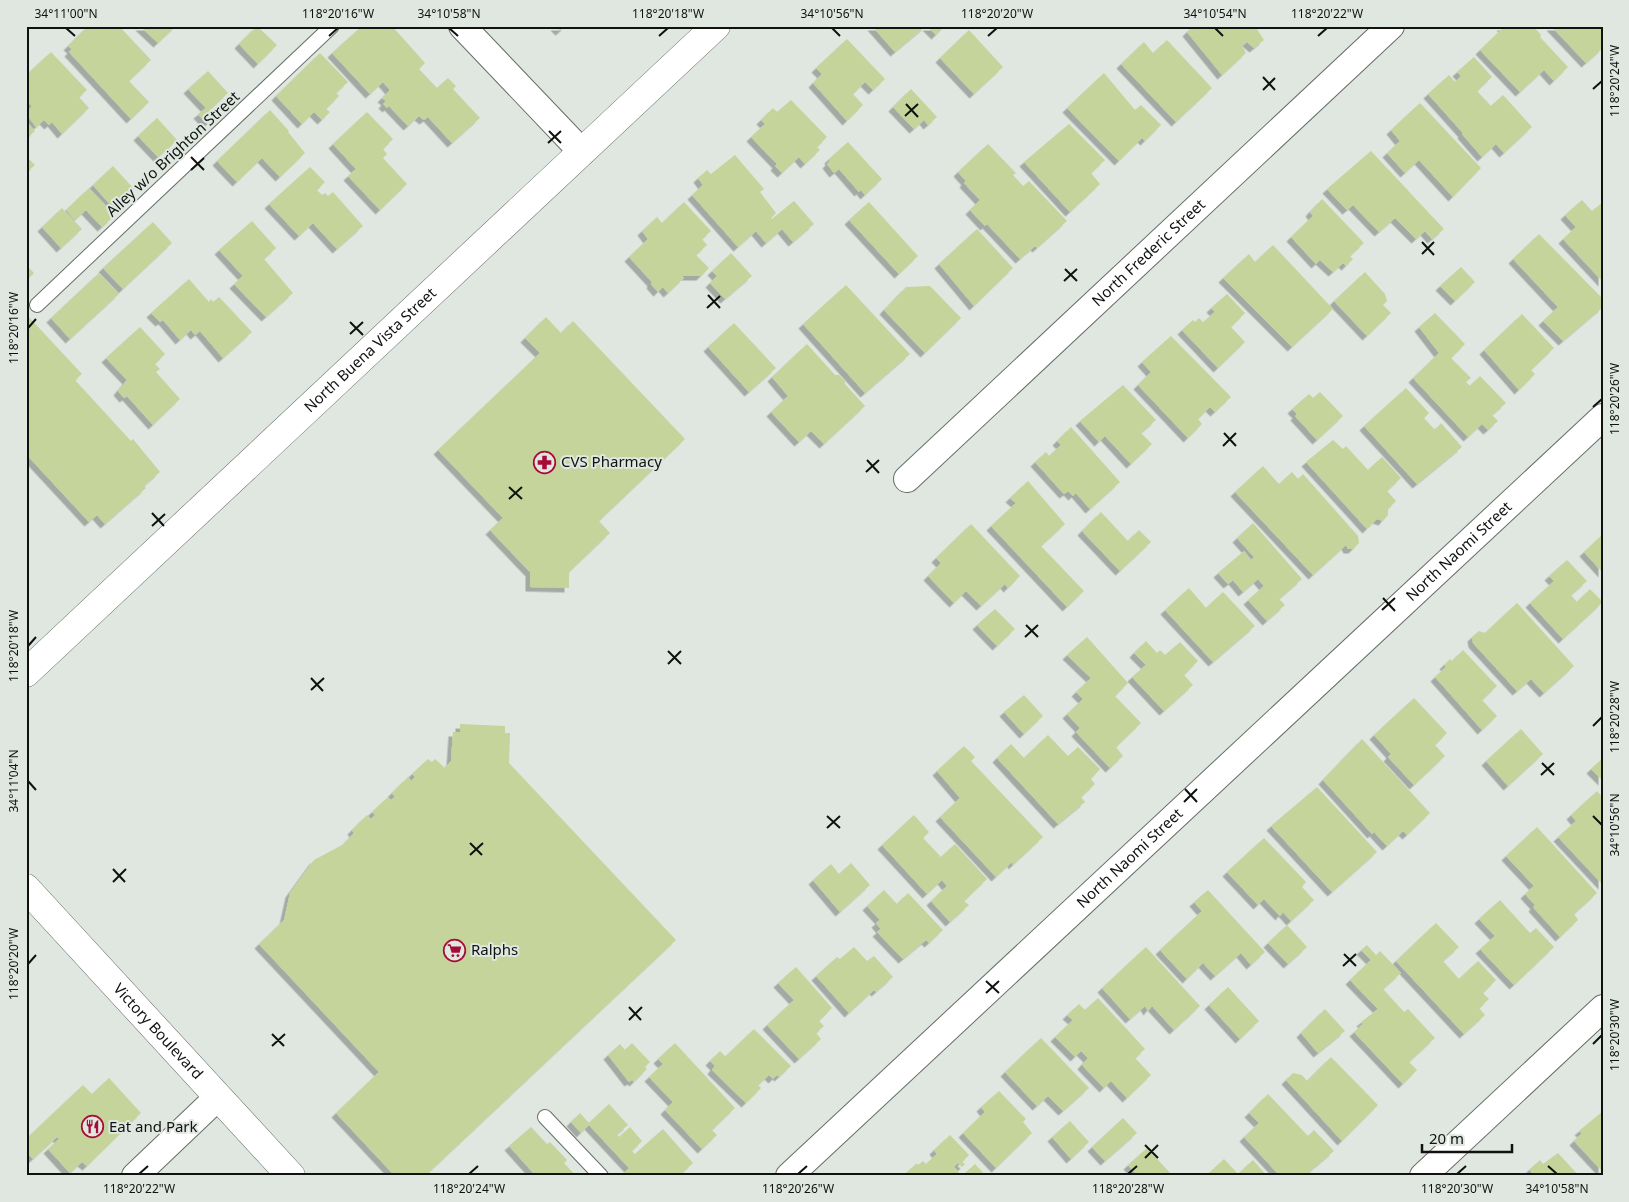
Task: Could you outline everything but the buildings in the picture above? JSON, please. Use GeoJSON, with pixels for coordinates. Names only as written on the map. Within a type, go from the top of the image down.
{"type":"FeatureCollection","features":[{"type":"Feature","properties":{"kind":"main road","name":"North Buena Vista Street"},"geometry":{"type":"LineString","coordinates":[[26,673],[716,26]]}},
{"type":"Feature","properties":{"kind":"main road","name":"Victory Boulevard"},"geometry":{"type":"LineString","coordinates":[[26,888],[291,1176]]}},
{"type":"Feature","properties":{"kind":"street"},"geometry":{"type":"LineString","coordinates":[[462,26],[582,152]]}},
{"type":"Feature","properties":{"kind":"street","name":"North Frederic Street"},"geometry":{"type":"LineString","coordinates":[[907,479],[1391,26]]}},
{"type":"Feature","properties":{"kind":"street","name":"North Naomi Street"},"geometry":{"type":"LineString","coordinates":[[789,1176],[1603,417]]}},
{"type":"Feature","properties":{"kind":"street"},"geometry":{"type":"LineString","coordinates":[[1423,1176],[1603,1008]]}},
{"type":"Feature","properties":{"kind":"street"},"geometry":{"type":"LineString","coordinates":[[134,1176],[218,1098]]}},
{"type":"Feature","properties":{"kind":"lane","name":"Alley w/o Brighton Street"},"geometry":{"type":"LineString","coordinates":[[37,305],[332,26]]}},
{"type":"Feature","properties":{"kind":"lane"},"geometry":{"type":"LineString","coordinates":[[545,1116],[601,1176]]}},
{"type":"Feature","properties":{"kind":"place","name":"CVS Pharmacy"},"geometry":{"type":"Point","coordinates":[545,462]}},
{"type":"Feature","properties":{"kind":"place","name":"Ralphs"},"geometry":{"type":"Point","coordinates":[455,950]}},
{"type":"Feature","properties":{"kind":"place","name":"Eat and Park"},"geometry":{"type":"Point","coordinates":[93,1127]}}]}
